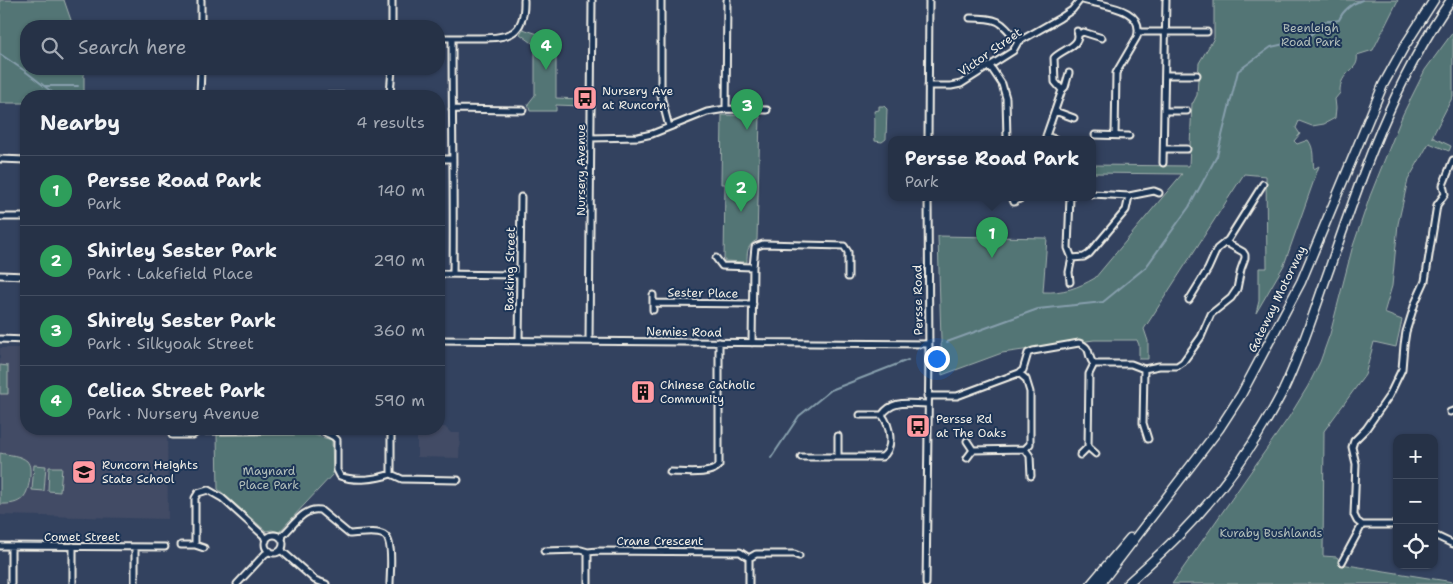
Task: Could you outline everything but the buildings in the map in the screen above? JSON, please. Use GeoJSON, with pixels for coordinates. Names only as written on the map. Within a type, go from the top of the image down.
{"type":"FeatureCollection","features":[{"type":"Feature","properties":{"kind":"highway","name":"Gateway Motorway"},"geometry":{"type":"LineString","coordinates":[[1100,584],[1219,429],[1241,395],[1301,282],[1382,85],[1434,0]]}},
{"type":"Feature","properties":{"kind":"highway"},"geometry":{"type":"LineString","coordinates":[[1128,584],[1182,532],[1216,495],[1247,452],[1273,410],[1299,354],[1379,132],[1420,49],[1451,0]]}},
{"type":"Feature","properties":{"kind":"highway"},"geometry":{"type":"LineString","coordinates":[[1091,584],[1131,537],[1146,524]]}},
{"type":"Feature","properties":{"kind":"street"},"geometry":{"type":"LineString","coordinates":[[201,0],[201,20]]}},
{"type":"Feature","properties":{"kind":"street"},"geometry":{"type":"LineString","coordinates":[[392,0],[392,20]]}},
{"type":"Feature","properties":{"kind":"street"},"geometry":{"type":"LineString","coordinates":[[445,38],[498,38],[511,34],[522,20],[524,0]]}},
{"type":"Feature","properties":{"kind":"street","name":"Nursery Avenue"},"geometry":{"type":"LineString","coordinates":[[589,341],[592,0]]}},
{"type":"Feature","properties":{"kind":"street"},"geometry":{"type":"LineString","coordinates":[[661,0],[660,96],[669,127]]}},
{"type":"Feature","properties":{"kind":"street"},"geometry":{"type":"LineString","coordinates":[[726,109],[727,0]]}},
{"type":"Feature","properties":{"kind":"street"},"geometry":{"type":"LineString","coordinates":[[928,136],[929,0]]}},
{"type":"Feature","properties":{"kind":"street"},"geometry":{"type":"LineString","coordinates":[[1082,0],[1124,10],[1138,22],[1139,32],[1116,73],[1115,135]]}},
{"type":"Feature","properties":{"kind":"street","name":"Victor Street"},"geometry":{"type":"LineString","coordinates":[[928,86],[961,84],[1013,51],[1018,42],[1060,18],[1082,0]]}},
{"type":"Feature","properties":{"kind":"street"},"geometry":{"type":"LineString","coordinates":[[1163,163],[1166,0]]}},
{"type":"Feature","properties":{"kind":"street"},"geometry":{"type":"LineString","coordinates":[[970,18],[997,20],[1003,24],[1018,42]]}},
{"type":"Feature","properties":{"kind":"street"},"geometry":{"type":"LineString","coordinates":[[1062,90],[1055,82],[1054,58],[1074,45],[1078,33],[1083,32],[1102,38]]}},
{"type":"Feature","properties":{"kind":"street"},"geometry":{"type":"LineString","coordinates":[[1139,32],[1207,32]]}},
{"type":"Feature","properties":{"kind":"street"},"geometry":{"type":"LineString","coordinates":[[452,38],[453,274]]}},
{"type":"Feature","properties":{"kind":"street"},"geometry":{"type":"LineString","coordinates":[[990,66],[1002,84],[1006,98],[1007,136]]}},
{"type":"Feature","properties":{"kind":"street"},"geometry":{"type":"LineString","coordinates":[[1046,136],[1070,72]]}},
{"type":"Feature","properties":{"kind":"street"},"geometry":{"type":"LineString","coordinates":[[1165,74],[1197,75]]}},
{"type":"Feature","properties":{"kind":"street"},"geometry":{"type":"LineString","coordinates":[[200,75],[200,90]]}},
{"type":"Feature","properties":{"kind":"street"},"geometry":{"type":"LineString","coordinates":[[390,90],[392,75]]}},
{"type":"Feature","properties":{"kind":"street"},"geometry":{"type":"LineString","coordinates":[[452,109],[523,110]]}},
{"type":"Feature","properties":{"kind":"street"},"geometry":{"type":"LineString","coordinates":[[591,138],[638,137],[652,134],[707,112],[726,109],[767,110]]}},
{"type":"Feature","properties":{"kind":"street"},"geometry":{"type":"LineString","coordinates":[[1055,111],[1074,118]]}},
{"type":"Feature","properties":{"kind":"street"},"geometry":{"type":"LineString","coordinates":[[1164,111],[1187,111]]}},
{"type":"Feature","properties":{"kind":"street"},"geometry":{"type":"LineString","coordinates":[[1094,136],[1128,136]]}},
{"type":"Feature","properties":{"kind":"street"},"geometry":{"type":"LineString","coordinates":[[1164,149],[1187,149]]}},
{"type":"Feature","properties":{"kind":"street"},"geometry":{"type":"LineString","coordinates":[[445,159],[453,158]]}},
{"type":"Feature","properties":{"kind":"street"},"geometry":{"type":"LineString","coordinates":[[0,159],[20,160]]}},
{"type":"Feature","properties":{"kind":"street"},"geometry":{"type":"LineString","coordinates":[[1393,525],[1362,525],[1357,521],[1354,514],[1356,464],[1352,447],[1354,441],[1366,429],[1389,396],[1402,369],[1406,332],[1415,303],[1425,281],[1437,205],[1445,194],[1443,185],[1453,160]]}},
{"type":"Feature","properties":{"kind":"street"},"geometry":{"type":"LineString","coordinates":[[1189,300],[1208,269],[1217,249],[1225,242],[1263,184]]}},
{"type":"Feature","properties":{"kind":"street"},"geometry":{"type":"LineString","coordinates":[[1096,194],[1129,196],[1154,191],[1159,193]]}},
{"type":"Feature","properties":{"kind":"street"},"geometry":{"type":"LineString","coordinates":[[1445,194],[1453,195]]}},
{"type":"Feature","properties":{"kind":"street"},"geometry":{"type":"LineString","coordinates":[[1072,258],[1084,257],[1089,254],[1126,210],[1129,196]]}},
{"type":"Feature","properties":{"kind":"street","name":"Basking Street"},"geometry":{"type":"LineString","coordinates":[[519,340],[521,197]]}},
{"type":"Feature","properties":{"kind":"street","name":"Persse Road"},"geometry":{"type":"LineString","coordinates":[[926,584],[928,201]]}},
{"type":"Feature","properties":{"kind":"street"},"geometry":{"type":"LineString","coordinates":[[1070,201],[1068,248],[1072,258],[1069,272],[1070,282]]}},
{"type":"Feature","properties":{"kind":"street"},"geometry":{"type":"LineString","coordinates":[[0,217],[20,217]]}},
{"type":"Feature","properties":{"kind":"street"},"geometry":{"type":"LineString","coordinates":[[1094,364],[1130,364],[1144,369],[1159,366],[1177,366],[1184,362],[1201,337],[1211,314],[1234,294],[1238,284],[1245,258],[1243,252],[1225,242]]}},
{"type":"Feature","properties":{"kind":"street"},"geometry":{"type":"LineString","coordinates":[[752,343],[753,249],[755,247],[763,244],[839,245],[847,248],[848,277]]}},
{"type":"Feature","properties":{"kind":"street"},"geometry":{"type":"LineString","coordinates":[[716,258],[722,266],[753,267]]}},
{"type":"Feature","properties":{"kind":"street"},"geometry":{"type":"LineString","coordinates":[[445,274],[519,275]]}},
{"type":"Feature","properties":{"kind":"street"},"geometry":{"type":"LineString","coordinates":[[0,276],[20,276]]}},
{"type":"Feature","properties":{"kind":"street","name":"Sester Place"},"geometry":{"type":"LineString","coordinates":[[653,295],[653,310]]}},
{"type":"Feature","properties":{"kind":"street","name":"Sester Place"},"geometry":{"type":"LineString","coordinates":[[654,303],[753,304]]}},
{"type":"Feature","properties":{"kind":"street"},"geometry":{"type":"LineString","coordinates":[[0,340],[20,340]]}},
{"type":"Feature","properties":{"kind":"street","name":"Nemies Road"},"geometry":{"type":"LineString","coordinates":[[445,340],[928,344]]}},
{"type":"Feature","properties":{"kind":"street"},"geometry":{"type":"LineString","coordinates":[[670,472],[708,472],[716,470],[719,465],[719,342]]}},
{"type":"Feature","properties":{"kind":"street"},"geometry":{"type":"LineString","coordinates":[[928,396],[957,396],[1019,373],[1022,370],[1028,353],[1033,350],[1079,343],[1085,345],[1089,350],[1094,364]]}},
{"type":"Feature","properties":{"kind":"street"},"geometry":{"type":"LineString","coordinates":[[1080,455],[1088,447],[1089,374],[1094,364]]}},
{"type":"Feature","properties":{"kind":"street"},"geometry":{"type":"LineString","coordinates":[[1144,369],[1143,423],[1148,439]]}},
{"type":"Feature","properties":{"kind":"street"},"geometry":{"type":"LineString","coordinates":[[1019,373],[1026,379],[1030,392],[1030,444],[1026,449]]}},
{"type":"Feature","properties":{"kind":"street"},"geometry":{"type":"LineString","coordinates":[[882,415],[888,407],[894,404],[927,404]]}},
{"type":"Feature","properties":{"kind":"street"},"geometry":{"type":"LineString","coordinates":[[801,457],[882,457],[888,453],[890,447],[888,422],[882,415],[860,415]]}},
{"type":"Feature","properties":{"kind":"street"},"geometry":{"type":"LineString","coordinates":[[172,435],[193,435]]}},
{"type":"Feature","properties":{"kind":"street"},"geometry":{"type":"LineString","coordinates":[[331,435],[337,440],[337,470],[340,476],[347,479],[380,478],[391,474],[402,479],[458,480]]}},
{"type":"Feature","properties":{"kind":"street"},"geometry":{"type":"LineString","coordinates":[[391,435],[391,474]]}},
{"type":"Feature","properties":{"kind":"street"},"geometry":{"type":"LineString","coordinates":[[838,436],[838,457]]}},
{"type":"Feature","properties":{"kind":"street"},"geometry":{"type":"LineString","coordinates":[[966,441],[973,450]]}},
{"type":"Feature","properties":{"kind":"street"},"geometry":{"type":"LineString","coordinates":[[1088,447],[1096,454]]}},
{"type":"Feature","properties":{"kind":"street"},"geometry":{"type":"LineString","coordinates":[[973,450],[1026,449]]}},
{"type":"Feature","properties":{"kind":"street"},"geometry":{"type":"LineString","coordinates":[[1026,449],[1030,456],[1031,476]]}},
{"type":"Feature","properties":{"kind":"street"},"geometry":{"type":"LineString","coordinates":[[967,458],[973,450]]}},
{"type":"Feature","properties":{"kind":"street"},"geometry":{"type":"LineString","coordinates":[[195,545],[195,498],[198,492],[203,490],[216,492],[266,538],[267,551]]}},
{"type":"Feature","properties":{"kind":"street"},"geometry":{"type":"LineString","coordinates":[[281,550],[281,537],[308,511],[320,510],[349,534],[379,533],[386,535],[390,540],[390,584]]}},
{"type":"Feature","properties":{"kind":"street"},"geometry":{"type":"LineString","coordinates":[[1342,562],[1362,525]]}},
{"type":"Feature","properties":{"kind":"street"},"geometry":{"type":"LineString","coordinates":[[266,538],[274,535],[281,537]]}},
{"type":"Feature","properties":{"kind":"street"},"geometry":{"type":"LineString","coordinates":[[1438,537],[1453,544]]}},
{"type":"Feature","properties":{"kind":"street"},"geometry":{"type":"LineString","coordinates":[[181,545],[195,545],[204,548]]}},
{"type":"Feature","properties":{"kind":"street","name":"Comet Street"},"geometry":{"type":"LineString","coordinates":[[0,546],[165,547]]}},
{"type":"Feature","properties":{"kind":"street"},"geometry":{"type":"LineString","coordinates":[[11,546],[11,584]]}},
{"type":"Feature","properties":{"kind":"street"},"geometry":{"type":"LineString","coordinates":[[72,584],[73,546]]}},
{"type":"Feature","properties":{"kind":"street"},"geometry":{"type":"LineString","coordinates":[[135,584],[136,547]]}},
{"type":"Feature","properties":{"kind":"street"},"geometry":{"type":"LineString","coordinates":[[237,584],[267,551],[281,550],[315,580],[326,584]]}},
{"type":"Feature","properties":{"kind":"street","name":"Crane Crescent"},"geometry":{"type":"LineString","coordinates":[[544,551],[740,552],[749,558]]}},
{"type":"Feature","properties":{"kind":"street"},"geometry":{"type":"LineString","coordinates":[[588,552],[588,584]]}},
{"type":"Feature","properties":{"kind":"street"},"geometry":{"type":"LineString","coordinates":[[749,584],[749,558],[756,554],[794,554],[799,556]]}},
{"type":"Feature","properties":{"kind":"shaded area","name":"Runcorn Heights State School"},"geometry":{"type":"Polygon","coordinates":[[[0,348],[20,348],[20,435],[167,435],[168,519],[0,515],[0,348]]]}},
{"type":"Feature","properties":{"kind":"shaded area"},"geometry":{"type":"Polygon","coordinates":[[[445,427],[451,433],[460,433],[459,458],[417,457],[417,435],[445,435],[445,427]]]}},
{"type":"Feature","properties":{"kind":"green space"},"geometry":{"type":"Polygon","coordinates":[[[0,0],[64,0],[71,20],[20,20],[20,75],[84,75],[84,90],[20,90],[20,103],[0,103],[0,0]]]}},
{"type":"Feature","properties":{"kind":"green space","name":"Beenleigh Road Park"},"geometry":{"type":"Polygon","coordinates":[[[1214,0],[1398,0],[1373,50],[1357,55],[1355,65],[1343,80],[1340,93],[1335,99],[1335,118],[1324,124],[1312,126],[1299,121],[1296,128],[1300,134],[1294,141],[1297,144],[1308,140],[1312,150],[1314,169],[1319,166],[1284,265],[1256,313],[1259,301],[1259,268],[1267,268],[1266,176],[1244,174],[1144,329],[1148,341],[1148,359],[1139,359],[1137,340],[1094,340],[1002,353],[942,375],[938,236],[1047,238],[1043,292],[1057,292],[1070,289],[1083,285],[1095,278],[1182,174],[1096,173],[1096,165],[1189,166],[1192,103],[1197,95],[1199,63],[1214,38],[1214,0]]]}},
{"type":"Feature","properties":{"kind":"green space"},"geometry":{"type":"Polygon","coordinates":[[[523,29],[556,40],[556,98],[582,99],[582,106],[556,105],[556,111],[530,111],[528,104],[535,95],[535,45],[520,34],[523,29]]]}},
{"type":"Feature","properties":{"kind":"green space","name":"Kuraby Bushlands"},"geometry":{"type":"Polygon","coordinates":[[[1453,32],[1453,96],[1432,137],[1451,146],[1449,151],[1429,143],[1408,180],[1398,224],[1392,286],[1384,313],[1402,320],[1396,347],[1374,342],[1365,375],[1324,431],[1323,556],[1337,557],[1341,564],[1453,582],[1453,584],[1172,584],[1289,417],[1308,386],[1320,362],[1330,334],[1352,249],[1370,196],[1403,114],[1425,70],[1453,32]]]}},
{"type":"Feature","properties":{"kind":"green space"},"geometry":{"type":"Polygon","coordinates":[[[879,106],[884,106],[887,109],[886,139],[882,142],[875,141],[874,111],[879,110],[879,106]]]}},
{"type":"Feature","properties":{"kind":"green space"},"geometry":{"type":"Polygon","coordinates":[[[722,115],[760,116],[757,240],[748,249],[747,262],[724,261],[725,184],[721,184],[722,115]]]}},
{"type":"Feature","properties":{"kind":"green space"},"geometry":{"type":"Polygon","coordinates":[[[0,365],[8,366],[8,394],[0,394],[0,365]]]}},
{"type":"Feature","properties":{"kind":"green space","name":"Maynard Place Park"},"geometry":{"type":"Polygon","coordinates":[[[217,435],[314,435],[332,440],[333,474],[279,532],[266,531],[218,489],[217,435]]]}},
{"type":"Feature","properties":{"kind":"green space"},"geometry":{"type":"Polygon","coordinates":[[[0,453],[21,458],[27,461],[30,467],[28,489],[19,501],[14,503],[0,504],[0,453]]]}},
{"type":"Feature","properties":{"kind":"green space"},"geometry":{"type":"Polygon","coordinates":[[[34,465],[46,466],[44,491],[32,490],[34,465]]]}},
{"type":"Feature","properties":{"kind":"green space"},"geometry":{"type":"Polygon","coordinates":[[[49,467],[62,467],[60,492],[48,491],[49,467]]]}},
{"type":"Feature","properties":{"kind":"waterway"},"geometry":{"type":"LineString","coordinates":[[1294,43],[1310,35],[1323,22],[1339,20],[1348,8],[1362,0]]}},
{"type":"Feature","properties":{"kind":"waterway"},"geometry":{"type":"LineString","coordinates":[[947,342],[1038,309],[1103,302],[1146,267],[1189,207],[1217,156],[1238,71],[1271,47],[1289,43]]}},
{"type":"Feature","properties":{"kind":"waterway"},"geometry":{"type":"LineString","coordinates":[[0,54],[20,68]]}},
{"type":"Feature","properties":{"kind":"waterway"},"geometry":{"type":"LineString","coordinates":[[30,75],[49,90]]}},
{"type":"Feature","properties":{"kind":"waterway"},"geometry":{"type":"LineString","coordinates":[[45,86],[78,86]]}},
{"type":"Feature","properties":{"kind":"waterway"},"geometry":{"type":"LineString","coordinates":[[771,458],[799,416],[831,390],[908,360]]}},
{"type":"Feature","properties":{"kind":"place","name":"Celica Street Park"},"geometry":{"type":"Point","coordinates":[546,70]}},
{"type":"Feature","properties":{"kind":"place","name":"Nursery Ave at Runcorn"},"geometry":{"type":"Point","coordinates":[585,98]}},
{"type":"Feature","properties":{"kind":"place","name":"Shirely Sester Park"},"geometry":{"type":"Point","coordinates":[747,130]}},
{"type":"Feature","properties":{"kind":"place","name":"Shirley Sester Park"},"geometry":{"type":"Point","coordinates":[741,212]}},
{"type":"Feature","properties":{"kind":"place","name":"Persse Road Park"},"geometry":{"type":"Point","coordinates":[992,258]}},
{"type":"Feature","properties":{"kind":"place","name":"Chinese Catholic Community"},"geometry":{"type":"Point","coordinates":[643,392]}},
{"type":"Feature","properties":{"kind":"place","name":"Persse Rd at The Oaks"},"geometry":{"type":"Point","coordinates":[918,426]}},
{"type":"Feature","properties":{"kind":"place","name":"Runcorn Heights State School"},"geometry":{"type":"Point","coordinates":[84,472]}}]}
